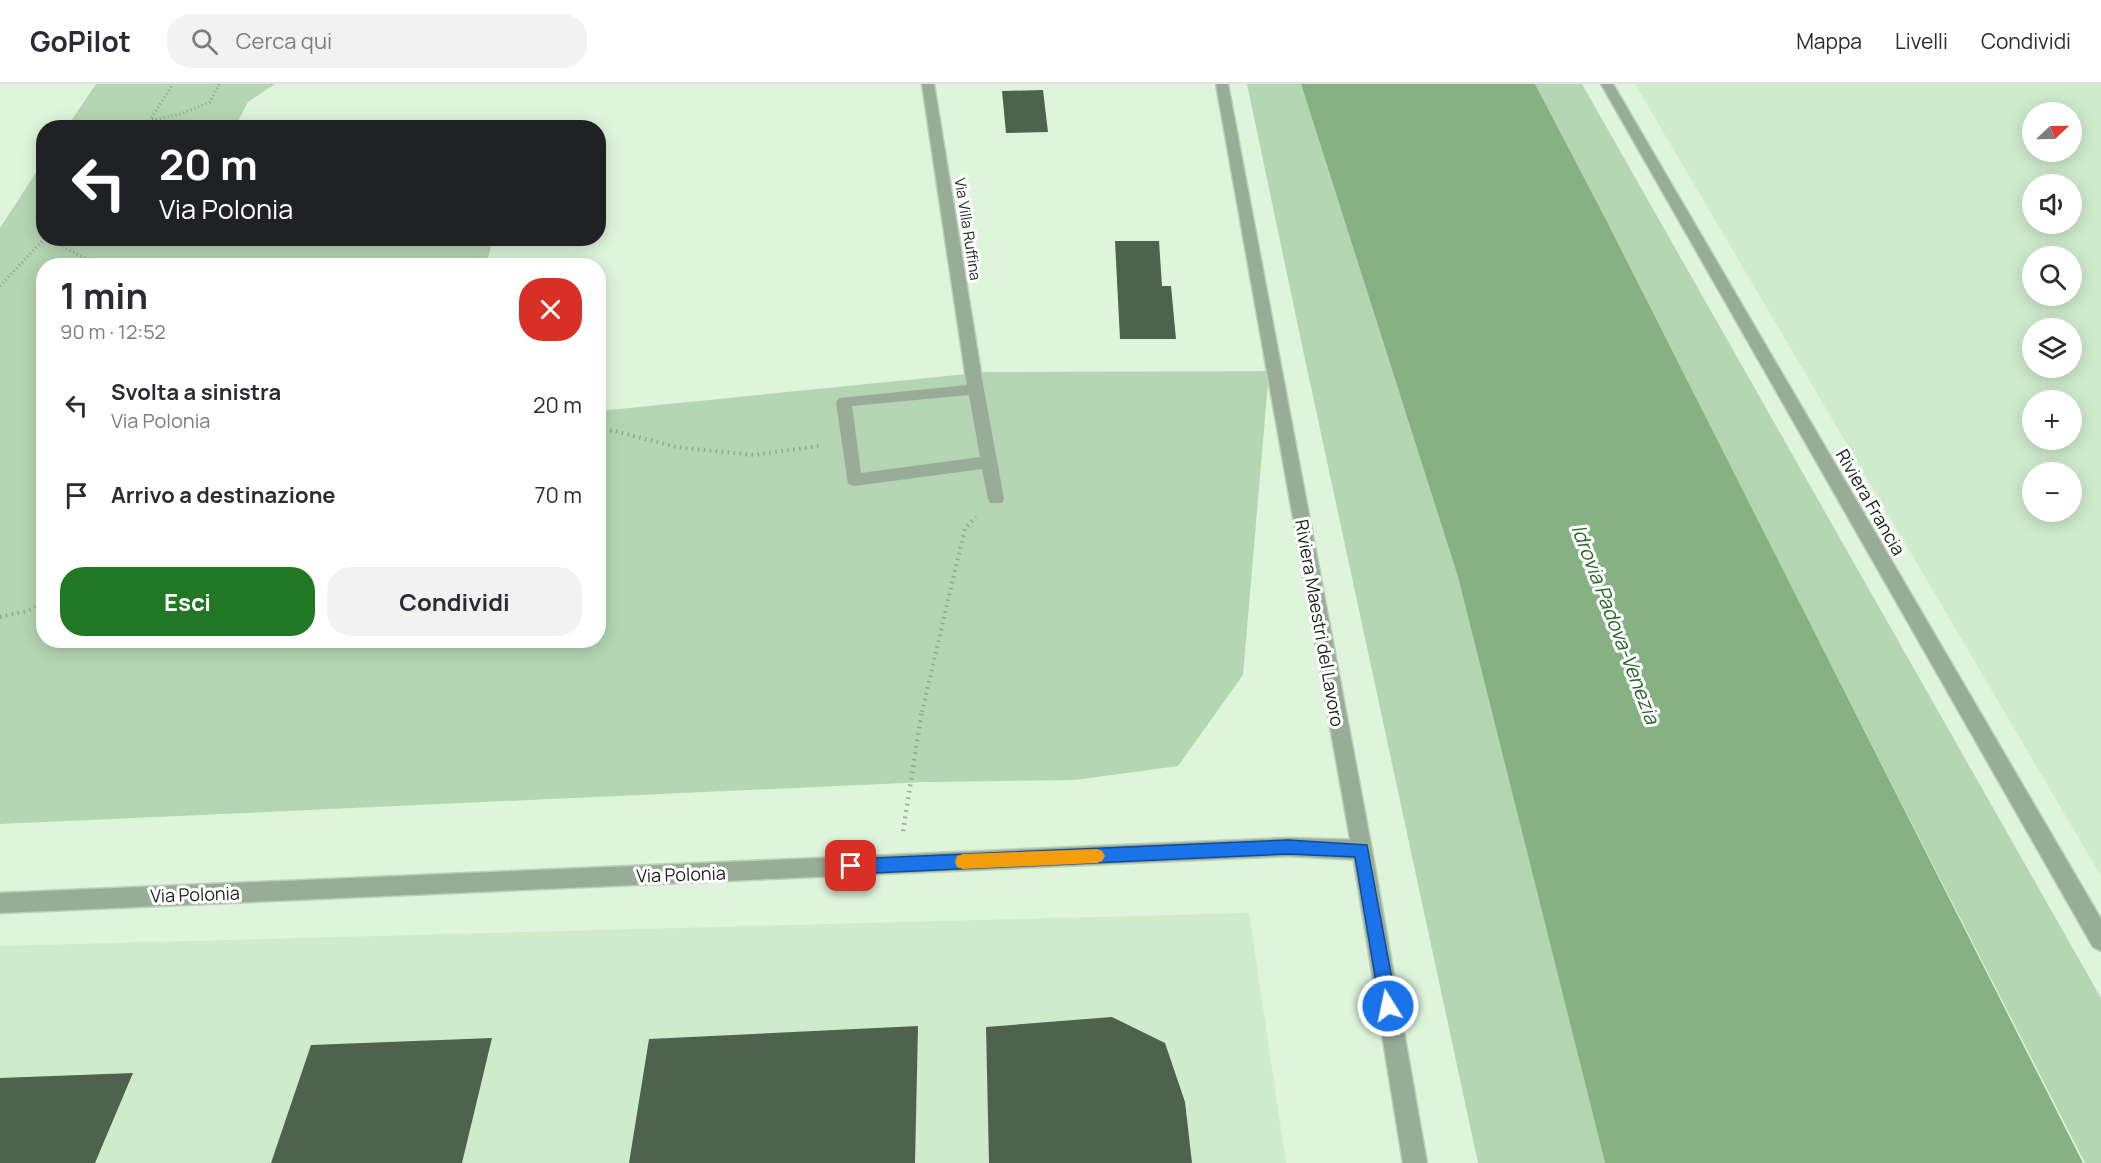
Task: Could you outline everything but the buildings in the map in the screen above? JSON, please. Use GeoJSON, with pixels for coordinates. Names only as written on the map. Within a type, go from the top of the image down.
{"type":"FeatureCollection","features":[{"type":"Feature","properties":{"kind":"street","name":"Via Villa Ruffina"},"geometry":{"type":"LineString","coordinates":[[928,84],[975,384],[996,499]]}},
{"type":"Feature","properties":{"kind":"street","name":"Riviera Maestri del Lavoro"},"geometry":{"type":"LineString","coordinates":[[1222,84],[1362,850],[1415,1163]]}},
{"type":"Feature","properties":{"kind":"street","name":"Riviera Francia"},"geometry":{"type":"LineString","coordinates":[[1607,84],[2101,940]]}},
{"type":"Feature","properties":{"kind":"street"},"geometry":{"type":"LineString","coordinates":[[975,384],[844,402],[854,480],[989,462]]}},
{"type":"Feature","properties":{"kind":"street","name":"Via Polonia"},"geometry":{"type":"LineString","coordinates":[[0,903],[1288,847],[1362,850]]}},
{"type":"Feature","properties":{"kind":"path"},"geometry":{"type":"LineString","coordinates":[[152,120],[173,84]]}},
{"type":"Feature","properties":{"kind":"path"},"geometry":{"type":"LineString","coordinates":[[152,120],[181,114],[210,102],[219,84]]}},
{"type":"Feature","properties":{"kind":"path"},"geometry":{"type":"LineString","coordinates":[[0,286],[38,246]]}},
{"type":"Feature","properties":{"kind":"path"},"geometry":{"type":"LineString","coordinates":[[64,246],[85,258]]}},
{"type":"Feature","properties":{"kind":"path"},"geometry":{"type":"LineString","coordinates":[[606,430],[676,447],[753,455],[849,441]]}},
{"type":"Feature","properties":{"kind":"path"},"geometry":{"type":"LineString","coordinates":[[898,864],[918,729],[939,629],[965,528],[996,499]]}},
{"type":"Feature","properties":{"kind":"path"},"geometry":{"type":"LineString","coordinates":[[0,617],[36,607]]}},
{"type":"Feature","properties":{"kind":"shaded area"},"geometry":{"type":"Polygon","coordinates":[[[96,84],[275,84],[248,102],[239,120],[72,120],[96,84]]]}},
{"type":"Feature","properties":{"kind":"shaded area"},"geometry":{"type":"Polygon","coordinates":[[[1247,84],[1301,84],[1458,577],[1605,1163],[1478,1163],[1247,84]]]}},
{"type":"Feature","properties":{"kind":"shaded area"},"geometry":{"type":"Polygon","coordinates":[[[1535,84],[1582,84],[2101,998],[2101,1163],[2085,1163],[1535,84]]]}},
{"type":"Feature","properties":{"kind":"shaded area"},"geometry":{"type":"Polygon","coordinates":[[[1635,84],[2101,84],[2101,876],[1635,84]]]}},
{"type":"Feature","properties":{"kind":"shaded area"},"geometry":{"type":"Polygon","coordinates":[[[36,173],[36,246],[491,246],[488,258],[36,258],[36,648],[606,648],[606,410],[987,372],[1269,371],[1243,675],[1178,766],[1075,780],[926,782],[0,824],[0,228],[36,173]]]}},
{"type":"Feature","properties":{"kind":"shaded area"},"geometry":{"type":"Polygon","coordinates":[[[1249,913],[1286,1163],[0,1163],[0,946],[1249,913]]]}},
{"type":"Feature","properties":{"kind":"water","name":"Idrovia Padova-Venezia"},"geometry":{"type":"Polygon","coordinates":[[[1301,84],[1535,84],[2083,1163],[1605,1163],[1458,577],[1301,84]]]}},
{"type":"Feature","properties":{"kind":"slow traffic"},"geometry":{"type":"LineString","coordinates":[[963,862],[1097,856]]}},
{"type":"Feature","properties":{"kind":"route"},"geometry":{"type":"LineString","coordinates":[[851,866],[1288,847],[1362,850],[1388,1006]]}}]}
